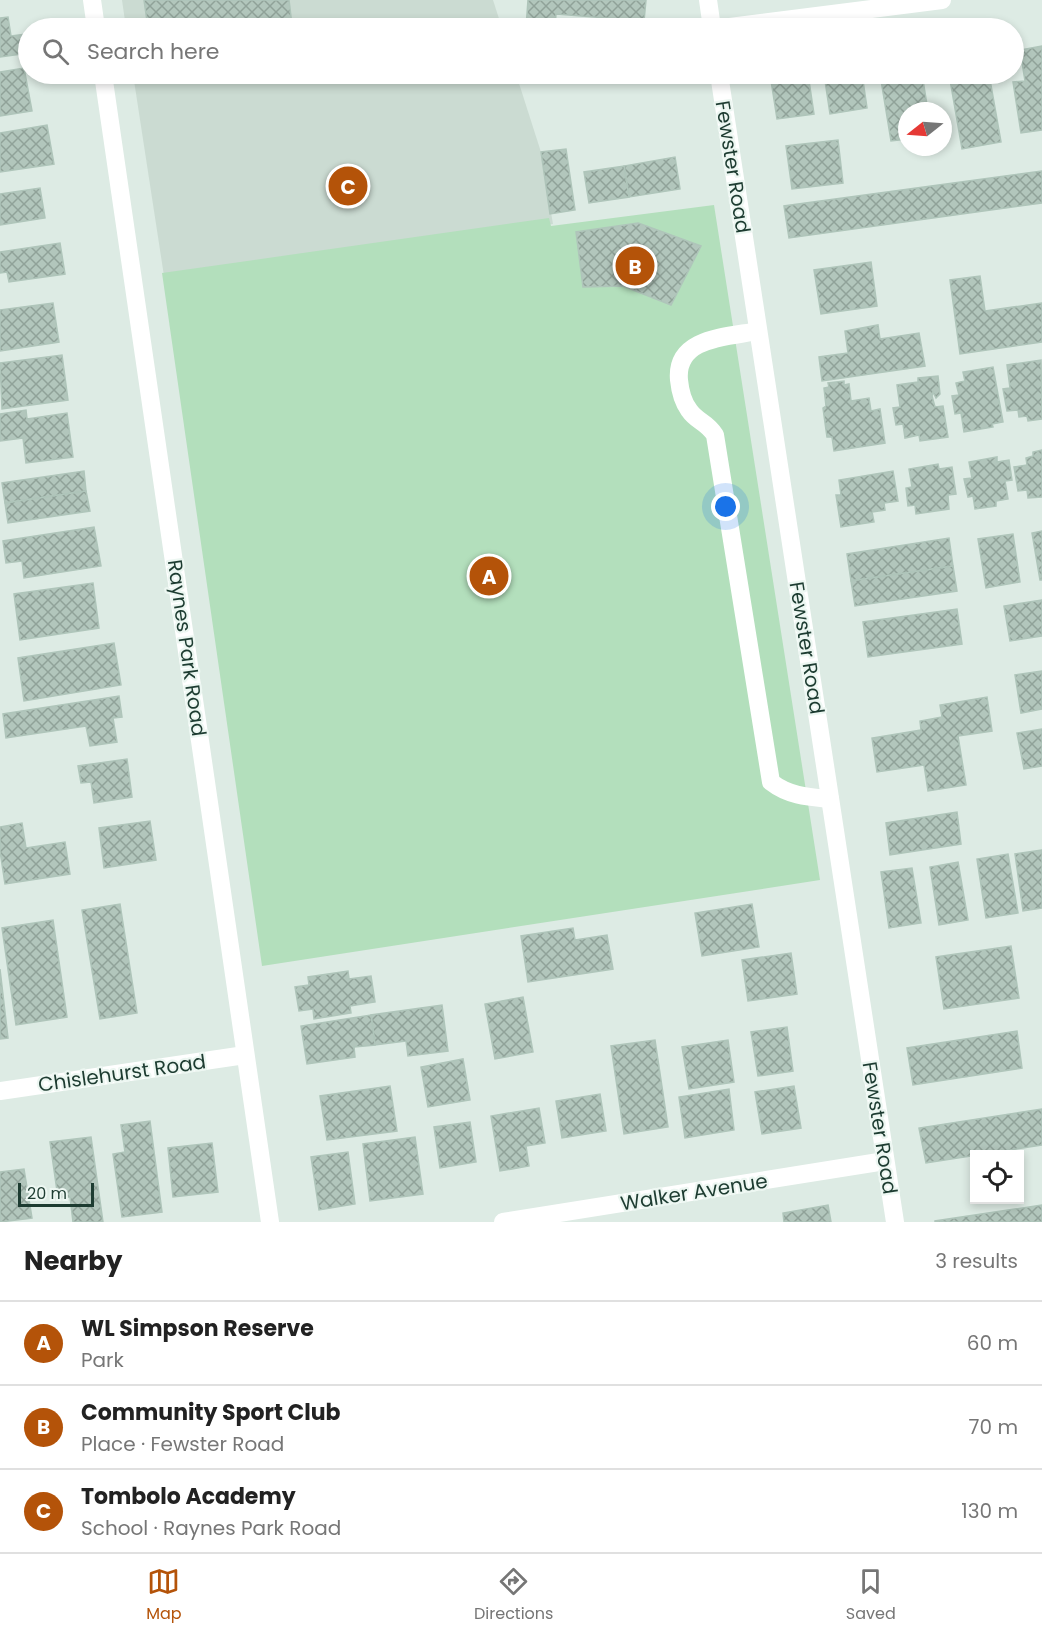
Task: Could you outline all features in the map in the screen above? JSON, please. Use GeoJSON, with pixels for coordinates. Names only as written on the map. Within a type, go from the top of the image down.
{"type":"FeatureCollection","features":[{"type":"Feature","properties":{"kind":"street"},"geometry":{"type":"LineString","coordinates":[[92,0],[95,18]]}},
{"type":"Feature","properties":{"kind":"street"},"geometry":{"type":"LineString","coordinates":[[708,0],[711,18]]}},
{"type":"Feature","properties":{"kind":"street"},"geometry":{"type":"LineString","coordinates":[[801,18],[942,0]]}},
{"type":"Feature","properties":{"kind":"street","name":"Raynes Park Road"},"geometry":{"type":"LineString","coordinates":[[104,84],[270,1222]]}},
{"type":"Feature","properties":{"kind":"street","name":"Fewster Road"},"geometry":{"type":"LineString","coordinates":[[721,84],[895,1222]]}},
{"type":"Feature","properties":{"kind":"street"},"geometry":{"type":"LineString","coordinates":[[758,331],[701,343],[687,351],[678,364],[679,381],[688,410],[709,424],[716,435],[771,782],[781,790],[796,796],[830,799]]}},
{"type":"Feature","properties":{"kind":"street","name":"Chislehurst Road"},"geometry":{"type":"LineString","coordinates":[[0,1091],[244,1055]]}},
{"type":"Feature","properties":{"kind":"street","name":"Walker Avenue"},"geometry":{"type":"LineString","coordinates":[[503,1222],[885,1161]]}},
{"type":"Feature","properties":{"kind":"shaded area"},"geometry":{"type":"Polygon","coordinates":[[[122,0],[493,0],[499,18],[125,18],[122,0]]]}},
{"type":"Feature","properties":{"kind":"shaded area"},"geometry":{"type":"Polygon","coordinates":[[[135,84],[519,84],[540,149],[553,224],[164,276],[135,84]]]}},
{"type":"Feature","properties":{"kind":"green space"},"geometry":{"type":"Polygon","coordinates":[[[714,205],[820,880],[262,966],[162,273],[549,218],[551,226],[714,205]]]}},
{"type":"Feature","properties":{"kind":"building"},"geometry":{"type":"Polygon","coordinates":[[[144,0],[289,0],[291,18],[147,18],[144,0]]]}},
{"type":"Feature","properties":{"kind":"building"},"geometry":{"type":"Polygon","coordinates":[[[528,0],[646,0],[644,18],[556,14],[556,18],[527,18],[528,0]]]}},
{"type":"Feature","properties":{"kind":"building"},"geometry":{"type":"Polygon","coordinates":[[[8,17],[11,36],[18,35],[18,54],[0,57],[0,18],[8,17]]]}},
{"type":"Feature","properties":{"kind":"building"},"geometry":{"type":"Polygon","coordinates":[[[1042,46],[1042,130],[1021,133],[1013,84],[1024,84],[1025,81],[1024,49],[1042,46]]]}},
{"type":"Feature","properties":{"kind":"building"},"geometry":{"type":"Polygon","coordinates":[[[18,69],[18,84],[27,84],[32,111],[0,116],[0,72],[18,69]]]}},
{"type":"Feature","properties":{"kind":"building"},"geometry":{"type":"Polygon","coordinates":[[[772,84],[810,84],[814,114],[777,119],[772,84]]]}},
{"type":"Feature","properties":{"kind":"building"},"geometry":{"type":"Polygon","coordinates":[[[826,84],[863,84],[867,108],[830,114],[826,84]]]}},
{"type":"Feature","properties":{"kind":"building"},"geometry":{"type":"Polygon","coordinates":[[[882,84],[924,84],[927,102],[898,102],[898,140],[891,141],[882,84]]]}},
{"type":"Feature","properties":{"kind":"building"},"geometry":{"type":"Polygon","coordinates":[[[951,84],[991,84],[1001,142],[962,149],[951,84]]]}},
{"type":"Feature","properties":{"kind":"building"},"geometry":{"type":"Polygon","coordinates":[[[47,125],[54,164],[0,172],[0,133],[47,125]]]}},
{"type":"Feature","properties":{"kind":"building"},"geometry":{"type":"Polygon","coordinates":[[[838,140],[843,183],[792,189],[786,146],[838,140]]]}},
{"type":"Feature","properties":{"kind":"building"},"geometry":{"type":"Polygon","coordinates":[[[566,149],[575,210],[550,214],[541,152],[566,149]]]}},
{"type":"Feature","properties":{"kind":"building"},"geometry":{"type":"Polygon","coordinates":[[[675,157],[680,189],[629,197],[624,166],[675,157]]]}},
{"type":"Feature","properties":{"kind":"building"},"geometry":{"type":"Polygon","coordinates":[[[624,166],[629,197],[589,203],[584,172],[624,166]]]}},
{"type":"Feature","properties":{"kind":"building"},"geometry":{"type":"Polygon","coordinates":[[[1042,171],[1042,203],[789,238],[784,206],[1042,171]]]}},
{"type":"Feature","properties":{"kind":"building"},"geometry":{"type":"Polygon","coordinates":[[[40,188],[45,218],[0,225],[0,194],[40,188]]]}},
{"type":"Feature","properties":{"kind":"building"},"geometry":{"type":"Polygon","coordinates":[[[638,223],[701,246],[671,305],[623,286],[583,287],[576,232],[638,223]]]}},
{"type":"Feature","properties":{"kind":"building"},"geometry":{"type":"Polygon","coordinates":[[[60,243],[65,274],[9,282],[7,272],[0,273],[0,252],[60,243]]]}},
{"type":"Feature","properties":{"kind":"building"},"geometry":{"type":"Polygon","coordinates":[[[871,262],[877,306],[821,314],[814,270],[871,262]]]}},
{"type":"Feature","properties":{"kind":"building"},"geometry":{"type":"Polygon","coordinates":[[[980,276],[985,311],[1042,303],[1042,342],[960,354],[950,280],[980,276]]]}},
{"type":"Feature","properties":{"kind":"building"},"geometry":{"type":"Polygon","coordinates":[[[53,303],[59,342],[0,351],[0,310],[53,303]]]}},
{"type":"Feature","properties":{"kind":"building"},"geometry":{"type":"Polygon","coordinates":[[[878,325],[880,339],[919,333],[925,366],[822,381],[819,357],[848,353],[845,331],[878,325]]]}},
{"type":"Feature","properties":{"kind":"building"},"geometry":{"type":"Polygon","coordinates":[[[62,355],[68,400],[2,409],[0,363],[62,355]]]}},
{"type":"Feature","properties":{"kind":"building"},"geometry":{"type":"Polygon","coordinates":[[[1041,360],[1042,419],[1028,421],[1027,416],[1019,417],[1018,410],[1007,411],[1003,389],[1010,388],[1007,365],[1041,360]]]}},
{"type":"Feature","properties":{"kind":"building"},"geometry":{"type":"Polygon","coordinates":[[[993,367],[1003,422],[992,424],[993,427],[964,432],[961,413],[955,414],[952,396],[959,395],[956,383],[965,381],[963,372],[993,367]]]}},
{"type":"Feature","properties":{"kind":"building"},"geometry":{"type":"Polygon","coordinates":[[[938,376],[940,394],[936,398],[933,392],[932,396],[935,407],[943,406],[948,437],[920,441],[919,435],[905,438],[903,424],[896,425],[893,408],[900,407],[897,385],[918,382],[918,378],[938,376]]]}},
{"type":"Feature","properties":{"kind":"building"},"geometry":{"type":"Polygon","coordinates":[[[844,381],[844,385],[849,384],[851,401],[869,398],[871,411],[880,409],[885,443],[834,451],[832,437],[827,437],[823,408],[826,406],[824,388],[829,387],[828,383],[844,381]]]}},
{"type":"Feature","properties":{"kind":"building"},"geometry":{"type":"Polygon","coordinates":[[[26,410],[27,419],[67,413],[73,457],[26,463],[23,438],[0,441],[0,414],[26,410]]]}},
{"type":"Feature","properties":{"kind":"building"},"geometry":{"type":"Polygon","coordinates":[[[1042,450],[1042,497],[1028,498],[1027,490],[1018,491],[1014,467],[1027,465],[1026,458],[1033,456],[1033,452],[1042,450]]]}},
{"type":"Feature","properties":{"kind":"building"},"geometry":{"type":"Polygon","coordinates":[[[997,457],[997,462],[1009,460],[1012,480],[1005,481],[1008,499],[996,501],[996,506],[975,509],[973,496],[968,497],[964,479],[972,478],[969,462],[997,457]]]}},
{"type":"Feature","properties":{"kind":"building"},"geometry":{"type":"Polygon","coordinates":[[[938,464],[939,469],[952,467],[956,494],[948,495],[949,509],[916,514],[915,505],[908,506],[906,488],[912,487],[909,469],[938,464]]]}},
{"type":"Feature","properties":{"kind":"building"},"geometry":{"type":"Polygon","coordinates":[[[84,471],[86,491],[5,503],[2,483],[84,471]]]}},
{"type":"Feature","properties":{"kind":"building"},"geometry":{"type":"Polygon","coordinates":[[[893,471],[898,501],[884,503],[885,510],[872,512],[874,522],[841,527],[836,495],[841,495],[839,480],[893,471]]]}},
{"type":"Feature","properties":{"kind":"building"},"geometry":{"type":"Polygon","coordinates":[[[86,491],[90,511],[8,523],[5,503],[86,491]]]}},
{"type":"Feature","properties":{"kind":"building"},"geometry":{"type":"Polygon","coordinates":[[[94,527],[101,566],[24,578],[22,561],[6,563],[3,541],[94,527]]]}},
{"type":"Feature","properties":{"kind":"building"},"geometry":{"type":"Polygon","coordinates":[[[1042,531],[1042,580],[1040,580],[1032,533],[1042,531]]]}},
{"type":"Feature","properties":{"kind":"building"},"geometry":{"type":"Polygon","coordinates":[[[1013,534],[1020,582],[986,588],[978,539],[1013,534]]]}},
{"type":"Feature","properties":{"kind":"building"},"geometry":{"type":"Polygon","coordinates":[[[949,538],[953,566],[851,581],[847,554],[949,538]]]}},
{"type":"Feature","properties":{"kind":"building"},"geometry":{"type":"Polygon","coordinates":[[[953,566],[957,591],[855,606],[851,581],[953,566]]]}},
{"type":"Feature","properties":{"kind":"building"},"geometry":{"type":"Polygon","coordinates":[[[93,583],[99,628],[20,640],[14,594],[93,583]]]}},
{"type":"Feature","properties":{"kind":"building"},"geometry":{"type":"Polygon","coordinates":[[[1042,600],[1042,636],[1010,641],[1004,606],[1042,600]]]}},
{"type":"Feature","properties":{"kind":"building"},"geometry":{"type":"Polygon","coordinates":[[[957,609],[962,644],[868,657],[863,622],[957,609]]]}},
{"type":"Feature","properties":{"kind":"building"},"geometry":{"type":"Polygon","coordinates":[[[114,643],[121,685],[24,701],[18,658],[114,643]]]}},
{"type":"Feature","properties":{"kind":"building"},"geometry":{"type":"Polygon","coordinates":[[[1042,671],[1042,709],[1021,713],[1015,675],[1042,671]]]}},
{"type":"Feature","properties":{"kind":"building"},"geometry":{"type":"Polygon","coordinates":[[[119,696],[122,717],[113,718],[117,742],[90,746],[86,726],[6,738],[3,714],[119,696]]]}},
{"type":"Feature","properties":{"kind":"building"},"geometry":{"type":"Polygon","coordinates":[[[987,697],[992,731],[958,736],[966,785],[928,791],[924,765],[877,772],[872,738],[921,730],[920,721],[942,717],[940,705],[987,697]]]}},
{"type":"Feature","properties":{"kind":"building"},"geometry":{"type":"Polygon","coordinates":[[[1042,729],[1042,766],[1024,769],[1017,733],[1042,729]]]}},
{"type":"Feature","properties":{"kind":"building"},"geometry":{"type":"Polygon","coordinates":[[[127,759],[132,797],[94,803],[91,782],[81,783],[78,766],[127,759]]]}},
{"type":"Feature","properties":{"kind":"building"},"geometry":{"type":"Polygon","coordinates":[[[957,812],[961,844],[890,855],[886,823],[957,812]]]}},
{"type":"Feature","properties":{"kind":"building"},"geometry":{"type":"Polygon","coordinates":[[[150,821],[156,860],[104,868],[99,828],[150,821]]]}},
{"type":"Feature","properties":{"kind":"building"},"geometry":{"type":"Polygon","coordinates":[[[22,823],[26,848],[65,842],[70,874],[5,884],[0,851],[0,827],[22,823]]]}},
{"type":"Feature","properties":{"kind":"building"},"geometry":{"type":"Polygon","coordinates":[[[1042,850],[1042,908],[1023,911],[1015,854],[1042,850]]]}},
{"type":"Feature","properties":{"kind":"building"},"geometry":{"type":"Polygon","coordinates":[[[1008,854],[1018,913],[986,918],[977,859],[1008,854]]]}},
{"type":"Feature","properties":{"kind":"building"},"geometry":{"type":"Polygon","coordinates":[[[958,862],[968,920],[939,925],[930,867],[958,862]]]}},
{"type":"Feature","properties":{"kind":"building"},"geometry":{"type":"Polygon","coordinates":[[[912,868],[921,923],[889,928],[881,872],[912,868]]]}},
{"type":"Feature","properties":{"kind":"building"},"geometry":{"type":"Polygon","coordinates":[[[120,904],[137,1013],[100,1019],[82,910],[120,904]]]}},
{"type":"Feature","properties":{"kind":"building"},"geometry":{"type":"Polygon","coordinates":[[[752,904],[759,947],[702,956],[695,913],[752,904]]]}},
{"type":"Feature","properties":{"kind":"building"},"geometry":{"type":"Polygon","coordinates":[[[53,920],[67,1017],[16,1025],[2,928],[53,920]]]}},
{"type":"Feature","properties":{"kind":"building"},"geometry":{"type":"Polygon","coordinates":[[[573,928],[575,940],[607,935],[613,969],[528,982],[521,936],[573,928]]]}},
{"type":"Feature","properties":{"kind":"building"},"geometry":{"type":"Polygon","coordinates":[[[1011,946],[1019,998],[944,1009],[936,957],[1011,946]]]}},
{"type":"Feature","properties":{"kind":"building"},"geometry":{"type":"Polygon","coordinates":[[[791,953],[797,994],[748,1001],[742,960],[791,953]]]}},
{"type":"Feature","properties":{"kind":"building"},"geometry":{"type":"Polygon","coordinates":[[[0,969],[8,1038],[0,1039],[0,969]]]}},
{"type":"Feature","properties":{"kind":"building"},"geometry":{"type":"Polygon","coordinates":[[[348,971],[349,979],[371,976],[375,1002],[350,1006],[351,1013],[314,1019],[313,1009],[299,1011],[295,987],[309,985],[308,977],[348,971]]]}},
{"type":"Feature","properties":{"kind":"building"},"geometry":{"type":"Polygon","coordinates":[[[523,997],[533,1052],[495,1059],[485,1004],[523,997]]]}},
{"type":"Feature","properties":{"kind":"building"},"geometry":{"type":"Polygon","coordinates":[[[442,1005],[448,1051],[408,1056],[406,1041],[375,1045],[371,1015],[442,1005]]]}},
{"type":"Feature","properties":{"kind":"building"},"geometry":{"type":"Polygon","coordinates":[[[371,1015],[375,1045],[354,1047],[355,1057],[307,1064],[301,1026],[371,1015]]]}},
{"type":"Feature","properties":{"kind":"building"},"geometry":{"type":"Polygon","coordinates":[[[787,1027],[793,1071],[758,1076],[751,1032],[787,1027]]]}},
{"type":"Feature","properties":{"kind":"building"},"geometry":{"type":"Polygon","coordinates":[[[1017,1031],[1022,1068],[913,1085],[907,1048],[1017,1031]]]}},
{"type":"Feature","properties":{"kind":"building"},"geometry":{"type":"Polygon","coordinates":[[[655,1040],[668,1127],[624,1134],[611,1046],[655,1040]]]}},
{"type":"Feature","properties":{"kind":"building"},"geometry":{"type":"Polygon","coordinates":[[[728,1040],[734,1082],[689,1089],[682,1047],[728,1040]]]}},
{"type":"Feature","properties":{"kind":"building"},"geometry":{"type":"Polygon","coordinates":[[[463,1059],[470,1100],[428,1107],[421,1067],[463,1059]]]}},
{"type":"Feature","properties":{"kind":"building"},"geometry":{"type":"Polygon","coordinates":[[[390,1086],[397,1131],[327,1140],[320,1096],[390,1086]]]}},
{"type":"Feature","properties":{"kind":"building"},"geometry":{"type":"Polygon","coordinates":[[[794,1086],[801,1128],[762,1134],[755,1092],[794,1086]]]}},
{"type":"Feature","properties":{"kind":"building"},"geometry":{"type":"Polygon","coordinates":[[[729,1089],[734,1130],[685,1138],[679,1097],[729,1089]]]}},
{"type":"Feature","properties":{"kind":"building"},"geometry":{"type":"Polygon","coordinates":[[[600,1094],[606,1131],[562,1138],[556,1101],[600,1094]]]}},
{"type":"Feature","properties":{"kind":"building"},"geometry":{"type":"Polygon","coordinates":[[[539,1108],[545,1143],[526,1146],[529,1166],[500,1171],[491,1116],[539,1108]]]}},
{"type":"Feature","properties":{"kind":"building"},"geometry":{"type":"Polygon","coordinates":[[[1042,1109],[1042,1145],[1010,1150],[970,1150],[970,1156],[926,1163],[919,1128],[1042,1109]]]}},
{"type":"Feature","properties":{"kind":"building"},"geometry":{"type":"Polygon","coordinates":[[[150,1121],[162,1212],[122,1217],[113,1154],[125,1152],[121,1125],[150,1121]]]}},
{"type":"Feature","properties":{"kind":"building"},"geometry":{"type":"Polygon","coordinates":[[[470,1122],[476,1162],[440,1168],[434,1127],[470,1122]]]}},
{"type":"Feature","properties":{"kind":"building"},"geometry":{"type":"Polygon","coordinates":[[[91,1137],[103,1222],[73,1222],[70,1197],[58,1198],[50,1142],[91,1137]]]}},
{"type":"Feature","properties":{"kind":"building"},"geometry":{"type":"Polygon","coordinates":[[[415,1137],[423,1194],[370,1201],[363,1144],[415,1137]]]}},
{"type":"Feature","properties":{"kind":"building"},"geometry":{"type":"Polygon","coordinates":[[[212,1143],[218,1192],[173,1197],[168,1148],[212,1143]]]}},
{"type":"Feature","properties":{"kind":"building"},"geometry":{"type":"Polygon","coordinates":[[[348,1152],[355,1204],[319,1210],[311,1157],[348,1152]]]}},
{"type":"Feature","properties":{"kind":"building"},"geometry":{"type":"Polygon","coordinates":[[[24,1169],[32,1218],[0,1222],[0,1172],[24,1169]]]}},
{"type":"Feature","properties":{"kind":"building"},"geometry":{"type":"Polygon","coordinates":[[[828,1205],[831,1222],[784,1222],[783,1213],[828,1205]]]}},
{"type":"Feature","properties":{"kind":"building"},"geometry":{"type":"Polygon","coordinates":[[[1042,1205],[1042,1222],[935,1222],[935,1221],[1042,1205]]]}},
{"type":"Feature","properties":{"kind":"place","name":"Tombolo Academy"},"geometry":{"type":"Point","coordinates":[348,186]}},
{"type":"Feature","properties":{"kind":"place","name":"Community Sport Club"},"geometry":{"type":"Point","coordinates":[635,266]}},
{"type":"Feature","properties":{"kind":"place","name":"WL Simpson Reserve"},"geometry":{"type":"Point","coordinates":[489,576]}}]}
